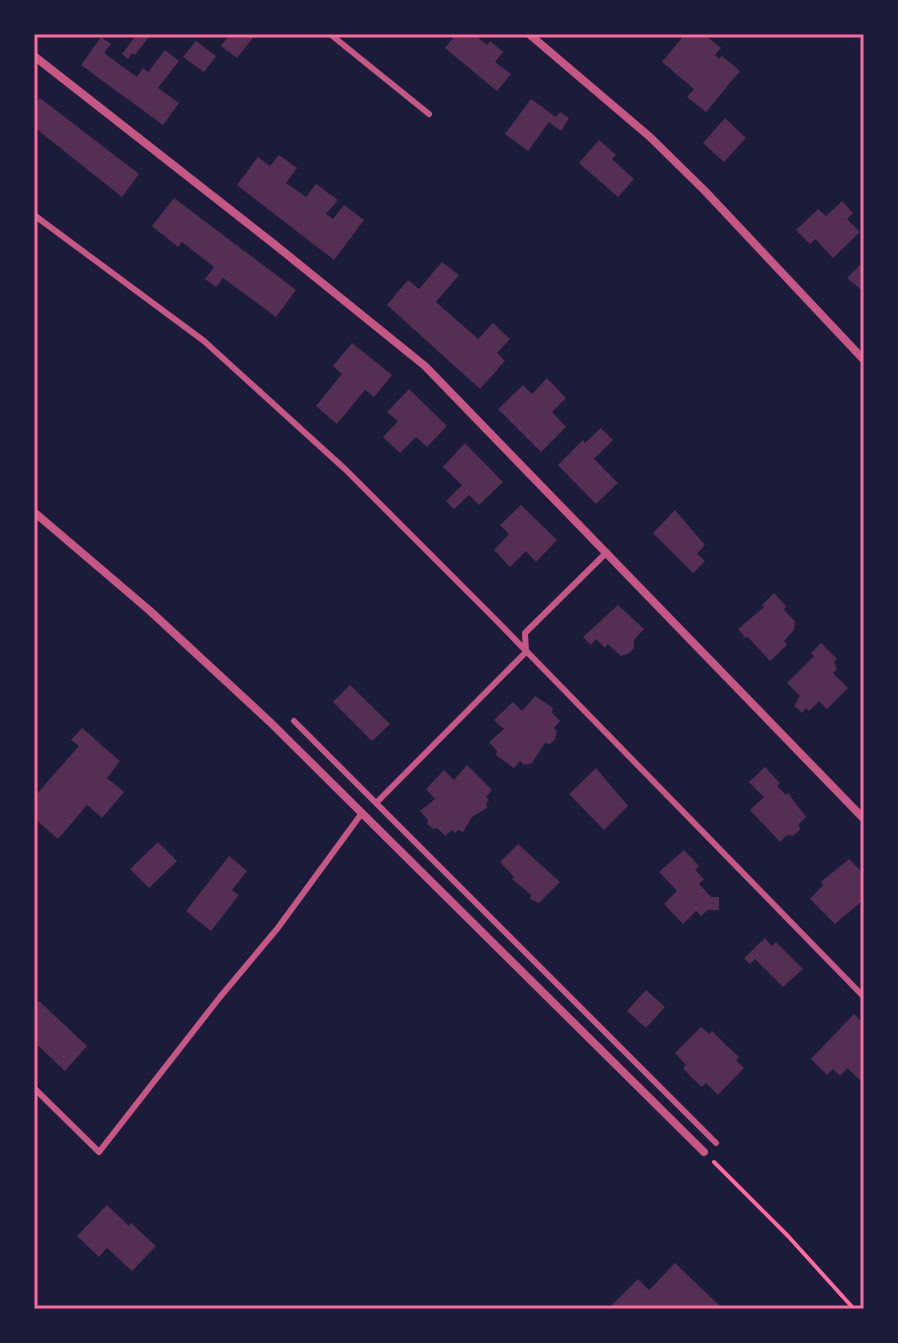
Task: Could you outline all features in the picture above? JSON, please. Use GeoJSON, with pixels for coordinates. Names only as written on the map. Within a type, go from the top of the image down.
{"type":"FeatureCollection","features":[{"type":"Feature","properties":{"kind":"street"},"geometry":{"type":"LineString","coordinates":[[529,34],[650,137],[864,360]]}},
{"type":"Feature","properties":{"kind":"street"},"geometry":{"type":"LineString","coordinates":[[34,56],[401,346],[460,401],[864,819]]}},
{"type":"Feature","properties":{"kind":"street"},"geometry":{"type":"LineString","coordinates":[[34,512],[149,610],[270,722],[704,1152]]}},
{"type":"Feature","properties":{"kind":"lane"},"geometry":{"type":"LineString","coordinates":[[330,34],[429,114]]}},
{"type":"Feature","properties":{"kind":"lane"},"geometry":{"type":"LineString","coordinates":[[34,215],[204,341],[346,470],[864,997]]}},
{"type":"Feature","properties":{"kind":"lane"},"geometry":{"type":"LineString","coordinates":[[377,802],[526,652],[525,633],[607,552]]}},
{"type":"Feature","properties":{"kind":"lane"},"geometry":{"type":"LineString","coordinates":[[294,721],[716,1143]]}},
{"type":"Feature","properties":{"kind":"lane"},"geometry":{"type":"LineString","coordinates":[[34,1088],[99,1152],[277,929],[362,813]]}},
{"type":"Feature","properties":{"kind":"path"},"geometry":{"type":"LineString","coordinates":[[704,1152],[788,1236],[854,1309]]}},
{"type":"Feature","properties":{"kind":"building"},"geometry":{"type":"Polygon","coordinates":[[[137,34],[151,34],[135,55],[132,53],[128,59],[122,54],[137,34]]]}},
{"type":"Feature","properties":{"kind":"building"},"geometry":{"type":"Polygon","coordinates":[[[230,34],[256,34],[237,58],[221,46],[230,34]]]}},
{"type":"Feature","properties":{"kind":"building"},"geometry":{"type":"Polygon","coordinates":[[[456,34],[474,34],[487,45],[490,41],[503,52],[495,62],[511,74],[497,91],[445,48],[456,34]]]}},
{"type":"Feature","properties":{"kind":"building"},"geometry":{"type":"Polygon","coordinates":[[[685,34],[704,34],[721,48],[715,55],[719,59],[722,56],[740,71],[706,112],[687,97],[694,89],[662,62],[685,34]]]}},
{"type":"Feature","properties":{"kind":"building"},"geometry":{"type":"Polygon","coordinates":[[[101,37],[111,44],[104,53],[137,77],[143,68],[148,72],[165,50],[179,61],[158,88],[179,103],[163,125],[81,65],[101,37]]]}},
{"type":"Feature","properties":{"kind":"building"},"geometry":{"type":"Polygon","coordinates":[[[196,41],[216,56],[204,72],[183,57],[196,41]]]}},
{"type":"Feature","properties":{"kind":"building"},"geometry":{"type":"Polygon","coordinates":[[[40,98],[139,174],[122,197],[34,127],[34,106],[40,98]]]}},
{"type":"Feature","properties":{"kind":"building"},"geometry":{"type":"Polygon","coordinates":[[[531,99],[556,117],[560,112],[569,118],[561,131],[549,122],[528,151],[505,134],[531,99]]]}},
{"type":"Feature","properties":{"kind":"building"},"geometry":{"type":"Polygon","coordinates":[[[725,118],[746,138],[724,162],[703,143],[725,118]]]}},
{"type":"Feature","properties":{"kind":"building"},"geometry":{"type":"Polygon","coordinates":[[[599,140],[616,155],[612,159],[634,179],[618,197],[579,163],[599,140]]]}},
{"type":"Feature","properties":{"kind":"building"},"geometry":{"type":"Polygon","coordinates":[[[279,155],[297,168],[286,183],[306,197],[316,184],[338,200],[326,214],[333,219],[344,205],[364,220],[334,260],[237,185],[258,157],[270,166],[279,155]]]}},
{"type":"Feature","properties":{"kind":"building"},"geometry":{"type":"Polygon","coordinates":[[[174,198],[296,290],[276,317],[223,278],[216,287],[205,279],[214,267],[182,242],[178,247],[152,226],[174,198]]]}},
{"type":"Feature","properties":{"kind":"building"},"geometry":{"type":"Polygon","coordinates":[[[842,201],[853,213],[847,219],[860,232],[833,258],[815,239],[810,244],[796,230],[818,209],[826,216],[842,201]]]}},
{"type":"Feature","properties":{"kind":"building"},"geometry":{"type":"Polygon","coordinates":[[[864,261],[864,292],[847,278],[864,261]]]}},
{"type":"Feature","properties":{"kind":"building"},"geometry":{"type":"Polygon","coordinates":[[[442,262],[459,275],[436,302],[478,339],[493,323],[510,339],[497,353],[505,361],[480,389],[387,305],[408,280],[419,289],[442,262]]]}},
{"type":"Feature","properties":{"kind":"building"},"geometry":{"type":"Polygon","coordinates":[[[352,343],[392,375],[374,397],[365,390],[337,424],[316,406],[342,374],[333,366],[352,343]]]}},
{"type":"Feature","properties":{"kind":"building"},"geometry":{"type":"Polygon","coordinates":[[[547,378],[566,398],[552,412],[566,427],[541,452],[498,409],[523,385],[532,394],[547,378]]]}},
{"type":"Feature","properties":{"kind":"building"},"geometry":{"type":"Polygon","coordinates":[[[409,389],[447,426],[427,447],[416,437],[400,453],[383,437],[398,421],[387,412],[409,389]]]}},
{"type":"Feature","properties":{"kind":"building"},"geometry":{"type":"Polygon","coordinates":[[[601,428],[613,440],[594,459],[618,483],[596,504],[558,465],[583,440],[585,443],[601,428]]]}},
{"type":"Feature","properties":{"kind":"building"},"geometry":{"type":"Polygon","coordinates":[[[465,443],[503,482],[479,505],[469,495],[454,509],[446,501],[462,485],[443,467],[465,443]]]}},
{"type":"Feature","properties":{"kind":"building"},"geometry":{"type":"Polygon","coordinates":[[[521,505],[557,540],[536,562],[526,551],[510,567],[494,550],[509,534],[500,525],[521,505]]]}},
{"type":"Feature","properties":{"kind":"building"},"geometry":{"type":"Polygon","coordinates":[[[675,510],[705,545],[697,554],[705,561],[693,573],[653,533],[675,510]]]}},
{"type":"Feature","properties":{"kind":"building"},"geometry":{"type":"Polygon","coordinates":[[[774,593],[795,621],[794,630],[784,641],[787,645],[770,661],[748,637],[743,638],[738,629],[764,607],[762,605],[774,593]]]}},
{"type":"Feature","properties":{"kind":"building"},"geometry":{"type":"Polygon","coordinates":[[[618,605],[644,629],[634,640],[634,648],[621,656],[608,644],[605,648],[596,639],[591,645],[583,637],[618,605]]]}},
{"type":"Feature","properties":{"kind":"building"},"geometry":{"type":"Polygon","coordinates":[[[821,643],[837,659],[834,662],[837,669],[833,673],[848,688],[827,709],[819,701],[809,711],[806,708],[802,713],[794,706],[800,696],[787,683],[814,656],[811,653],[821,643]]]}},
{"type":"Feature","properties":{"kind":"building"},"geometry":{"type":"Polygon","coordinates":[[[350,685],[390,724],[372,741],[333,702],[350,685]]]}},
{"type":"Feature","properties":{"kind":"building"},"geometry":{"type":"Polygon","coordinates":[[[535,696],[553,708],[552,713],[560,721],[554,728],[557,731],[555,739],[550,744],[545,743],[532,763],[524,765],[520,761],[514,768],[496,755],[497,751],[489,742],[504,729],[494,720],[513,702],[522,711],[535,696]]]}},
{"type":"Feature","properties":{"kind":"building"},"geometry":{"type":"Polygon","coordinates":[[[82,728],[120,761],[107,778],[124,792],[102,818],[87,805],[58,839],[34,818],[34,797],[79,746],[71,740],[82,728]]]}},
{"type":"Feature","properties":{"kind":"building"},"geometry":{"type":"Polygon","coordinates":[[[467,765],[492,790],[486,797],[489,800],[487,808],[472,817],[463,832],[458,830],[455,833],[452,830],[445,836],[427,824],[428,820],[420,811],[435,799],[426,789],[444,770],[454,780],[467,765]]]}},
{"type":"Feature","properties":{"kind":"building"},"geometry":{"type":"Polygon","coordinates":[[[765,767],[780,783],[777,786],[786,795],[788,793],[806,817],[799,824],[800,830],[793,836],[787,835],[780,842],[750,810],[764,797],[749,782],[765,767]]]}},
{"type":"Feature","properties":{"kind":"building"},"geometry":{"type":"Polygon","coordinates":[[[596,768],[628,806],[604,830],[569,794],[596,768]]]}},
{"type":"Feature","properties":{"kind":"building"},"geometry":{"type":"Polygon","coordinates":[[[158,842],[177,861],[149,888],[130,869],[158,842]]]}},
{"type":"Feature","properties":{"kind":"building"},"geometry":{"type":"Polygon","coordinates":[[[518,844],[560,882],[539,903],[530,899],[531,895],[512,879],[514,877],[500,862],[518,844]]]}},
{"type":"Feature","properties":{"kind":"building"},"geometry":{"type":"Polygon","coordinates":[[[684,850],[699,866],[695,870],[704,879],[699,884],[711,897],[719,897],[719,910],[708,910],[701,916],[696,911],[683,924],[664,904],[677,891],[659,872],[684,850]]]}},
{"type":"Feature","properties":{"kind":"building"},"geometry":{"type":"Polygon","coordinates":[[[229,856],[247,871],[232,890],[239,895],[211,931],[186,911],[229,856]]]}},
{"type":"Feature","properties":{"kind":"building"},"geometry":{"type":"Polygon","coordinates":[[[849,859],[864,874],[864,894],[860,898],[862,901],[835,924],[810,899],[823,885],[821,882],[849,859]]]}},
{"type":"Feature","properties":{"kind":"building"},"geometry":{"type":"Polygon","coordinates":[[[765,938],[772,946],[776,942],[803,969],[783,987],[755,959],[750,964],[744,958],[765,938]]]}},
{"type":"Feature","properties":{"kind":"building"},"geometry":{"type":"Polygon","coordinates":[[[646,990],[665,1007],[646,1028],[627,1011],[646,990]]]}},
{"type":"Feature","properties":{"kind":"building"},"geometry":{"type":"Polygon","coordinates":[[[39,1001],[87,1046],[65,1071],[34,1042],[34,1007],[39,1001]]]}},
{"type":"Feature","properties":{"kind":"building"},"geometry":{"type":"Polygon","coordinates":[[[854,1014],[864,1024],[864,1036],[860,1040],[864,1043],[864,1075],[860,1080],[847,1068],[840,1076],[833,1069],[827,1075],[811,1059],[854,1014]]]}},
{"type":"Feature","properties":{"kind":"building"},"geometry":{"type":"Polygon","coordinates":[[[701,1027],[709,1034],[712,1031],[739,1057],[736,1060],[744,1068],[718,1095],[706,1083],[702,1087],[692,1078],[675,1053],[701,1027]]]}},
{"type":"Feature","properties":{"kind":"building"},"geometry":{"type":"Polygon","coordinates":[[[107,1205],[156,1246],[132,1271],[107,1248],[99,1257],[77,1236],[107,1205]]]}},
{"type":"Feature","properties":{"kind":"building"},"geometry":{"type":"Polygon","coordinates":[[[675,1263],[720,1306],[717,1309],[608,1309],[638,1279],[649,1290],[675,1263]]]}}]}
